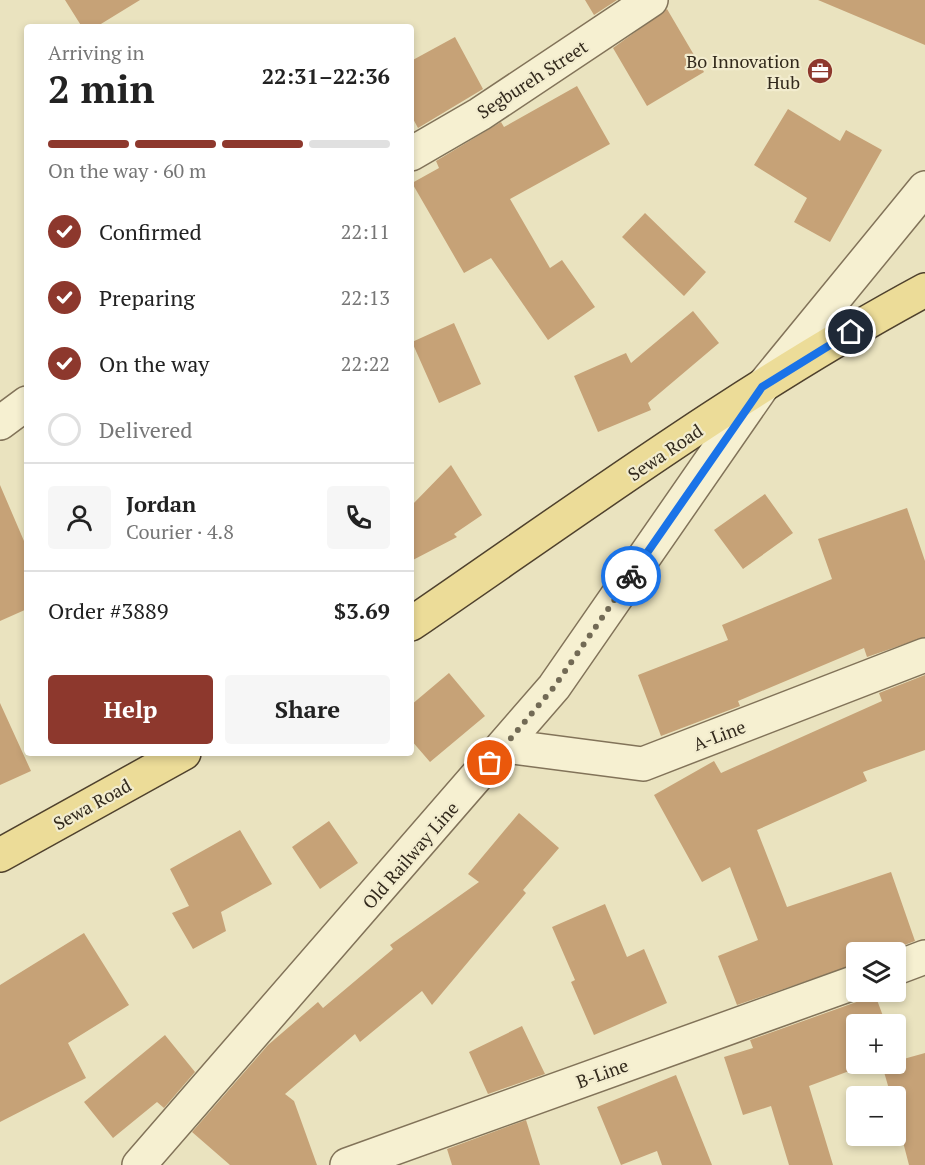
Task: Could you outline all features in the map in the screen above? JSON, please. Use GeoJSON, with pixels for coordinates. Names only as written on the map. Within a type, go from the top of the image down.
{"type":"FeatureCollection","features":[{"type":"Feature","properties":{"kind":"main road","name":"Sewa Road"},"geometry":{"type":"LineString","coordinates":[[414,622],[762,387],[869,320],[925,290]]}},
{"type":"Feature","properties":{"kind":"main road","name":"Sewa Road"},"geometry":{"type":"LineString","coordinates":[[0,855],[179,756]]}},
{"type":"Feature","properties":{"kind":"street","name":"Segbureh Street"},"geometry":{"type":"LineString","coordinates":[[414,152],[480,114],[651,0]]}},
{"type":"Feature","properties":{"kind":"street","name":"Old Railway Line"},"geometry":{"type":"LineString","coordinates":[[139,1165],[554,687],[762,387],[925,189]]}},
{"type":"Feature","properties":{"kind":"street"},"geometry":{"type":"LineString","coordinates":[[0,423],[24,405]]}},
{"type":"Feature","properties":{"kind":"street","name":"A-Line"},"geometry":{"type":"LineString","coordinates":[[505,746],[643,764],[925,655]]}},
{"type":"Feature","properties":{"kind":"street"},"geometry":{"type":"LineString","coordinates":[[906,964],[925,957]]}},
{"type":"Feature","properties":{"kind":"street","name":"B-Line"},"geometry":{"type":"LineString","coordinates":[[347,1165],[846,986]]}},
{"type":"Feature","properties":{"kind":"building"},"geometry":{"type":"Polygon","coordinates":[[[65,0],[140,0],[101,24],[80,24],[65,0]]]}},
{"type":"Feature","properties":{"kind":"building"},"geometry":{"type":"Polygon","coordinates":[[[585,0],[617,0],[594,15],[585,0]]]}},
{"type":"Feature","properties":{"kind":"building"},"geometry":{"type":"Polygon","coordinates":[[[818,0],[925,0],[925,45],[818,0]]]}},
{"type":"Feature","properties":{"kind":"building"},"geometry":{"type":"Polygon","coordinates":[[[667,9],[704,72],[647,106],[613,48],[667,9]]]}},
{"type":"Feature","properties":{"kind":"building"},"geometry":{"type":"Polygon","coordinates":[[[455,37],[483,89],[418,128],[414,121],[414,59],[455,37]]]}},
{"type":"Feature","properties":{"kind":"building"},"geometry":{"type":"Polygon","coordinates":[[[577,86],[610,144],[510,199],[550,268],[562,260],[595,307],[548,340],[491,258],[464,273],[414,186],[414,182],[439,168],[436,161],[501,122],[504,127],[577,86]]]}},
{"type":"Feature","properties":{"kind":"building"},"geometry":{"type":"Polygon","coordinates":[[[788,109],[840,141],[846,130],[882,150],[830,242],[794,222],[807,198],[754,165],[788,109]]]}},
{"type":"Feature","properties":{"kind":"building"},"geometry":{"type":"Polygon","coordinates":[[[645,213],[706,272],[684,296],[622,237],[645,213]]]}},
{"type":"Feature","properties":{"kind":"building"},"geometry":{"type":"Polygon","coordinates":[[[693,311],[719,343],[648,403],[651,410],[598,432],[574,376],[626,353],[631,363],[693,311]]]}},
{"type":"Feature","properties":{"kind":"building"},"geometry":{"type":"Polygon","coordinates":[[[454,323],[481,384],[439,403],[414,347],[414,341],[454,323]]]}},
{"type":"Feature","properties":{"kind":"building"},"geometry":{"type":"Polygon","coordinates":[[[451,465],[482,515],[454,534],[457,537],[414,559],[414,503],[451,465]]]}},
{"type":"Feature","properties":{"kind":"building"},"geometry":{"type":"Polygon","coordinates":[[[0,485],[24,541],[24,610],[0,621],[0,485]]]}},
{"type":"Feature","properties":{"kind":"building"},"geometry":{"type":"Polygon","coordinates":[[[765,494],[793,533],[743,569],[714,530],[765,494]]]}},
{"type":"Feature","properties":{"kind":"building"},"geometry":{"type":"Polygon","coordinates":[[[907,508],[925,561],[925,637],[867,657],[864,648],[738,701],[740,706],[661,736],[638,675],[728,640],[722,625],[832,579],[818,539],[907,508]]]}},
{"type":"Feature","properties":{"kind":"building"},"geometry":{"type":"Polygon","coordinates":[[[449,673],[485,716],[430,762],[414,743],[414,702],[449,673]]]}},
{"type":"Feature","properties":{"kind":"building"},"geometry":{"type":"Polygon","coordinates":[[[925,675],[925,750],[863,772],[867,781],[757,830],[787,907],[891,872],[915,941],[906,944],[906,942],[846,942],[846,967],[737,1005],[718,956],[758,940],[730,867],[702,882],[654,795],[714,761],[721,773],[882,701],[879,693],[925,675]]]}},
{"type":"Feature","properties":{"kind":"building"},"geometry":{"type":"Polygon","coordinates":[[[0,703],[31,771],[0,785],[0,703]]]}},
{"type":"Feature","properties":{"kind":"building"},"geometry":{"type":"Polygon","coordinates":[[[519,813],[559,848],[523,890],[526,893],[432,1005],[422,991],[360,1042],[355,1034],[285,1094],[294,1101],[317,1165],[230,1165],[192,1132],[268,1045],[318,1002],[323,1008],[393,949],[390,945],[479,882],[468,874],[519,813]]]}},
{"type":"Feature","properties":{"kind":"building"},"geometry":{"type":"Polygon","coordinates":[[[329,821],[358,863],[320,889],[292,847],[329,821]]]}},
{"type":"Feature","properties":{"kind":"building"},"geometry":{"type":"Polygon","coordinates":[[[240,830],[272,884],[221,912],[226,931],[193,949],[172,913],[189,906],[170,869],[240,830]]]}},
{"type":"Feature","properties":{"kind":"building"},"geometry":{"type":"Polygon","coordinates":[[[605,904],[627,957],[644,949],[667,1003],[594,1035],[571,982],[575,980],[552,927],[605,904]]]}},
{"type":"Feature","properties":{"kind":"building"},"geometry":{"type":"Polygon","coordinates":[[[84,933],[129,1005],[68,1043],[86,1078],[0,1122],[0,985],[84,933]]]}},
{"type":"Feature","properties":{"kind":"building"},"geometry":{"type":"Polygon","coordinates":[[[856,1002],[878,1002],[882,1014],[846,1014],[846,1072],[809,1086],[833,1165],[789,1165],[771,1106],[743,1115],[724,1057],[753,1048],[750,1040],[856,1002]]]}},
{"type":"Feature","properties":{"kind":"building"},"geometry":{"type":"Polygon","coordinates":[[[522,1026],[545,1074],[488,1094],[469,1052],[522,1026]]]}},
{"type":"Feature","properties":{"kind":"building"},"geometry":{"type":"Polygon","coordinates":[[[165,1035],[195,1072],[164,1108],[157,1102],[113,1138],[84,1102],[165,1035]]]}},
{"type":"Feature","properties":{"kind":"building"},"geometry":{"type":"Polygon","coordinates":[[[925,1053],[925,1165],[909,1165],[904,1146],[906,1146],[906,1086],[888,1086],[885,1074],[906,1074],[906,1058],[925,1053]]]}},
{"type":"Feature","properties":{"kind":"building"},"geometry":{"type":"Polygon","coordinates":[[[676,1075],[712,1165],[662,1165],[657,1151],[621,1165],[597,1107],[676,1075]]]}},
{"type":"Feature","properties":{"kind":"building"},"geometry":{"type":"Polygon","coordinates":[[[526,1120],[540,1165],[452,1165],[447,1149],[526,1120]]]}},
{"type":"Feature","properties":{"kind":"way so far"},"geometry":{"type":"LineString","coordinates":[[490,763],[554,687],[631,576]]}},
{"type":"Feature","properties":{"kind":"place","name":"Bo Innovation Hub"},"geometry":{"type":"Point","coordinates":[820,71]}},
{"type":"Feature","properties":{"kind":"route"},"geometry":{"type":"LineString","coordinates":[[631,576],[762,387],[851,332]]}}]}
